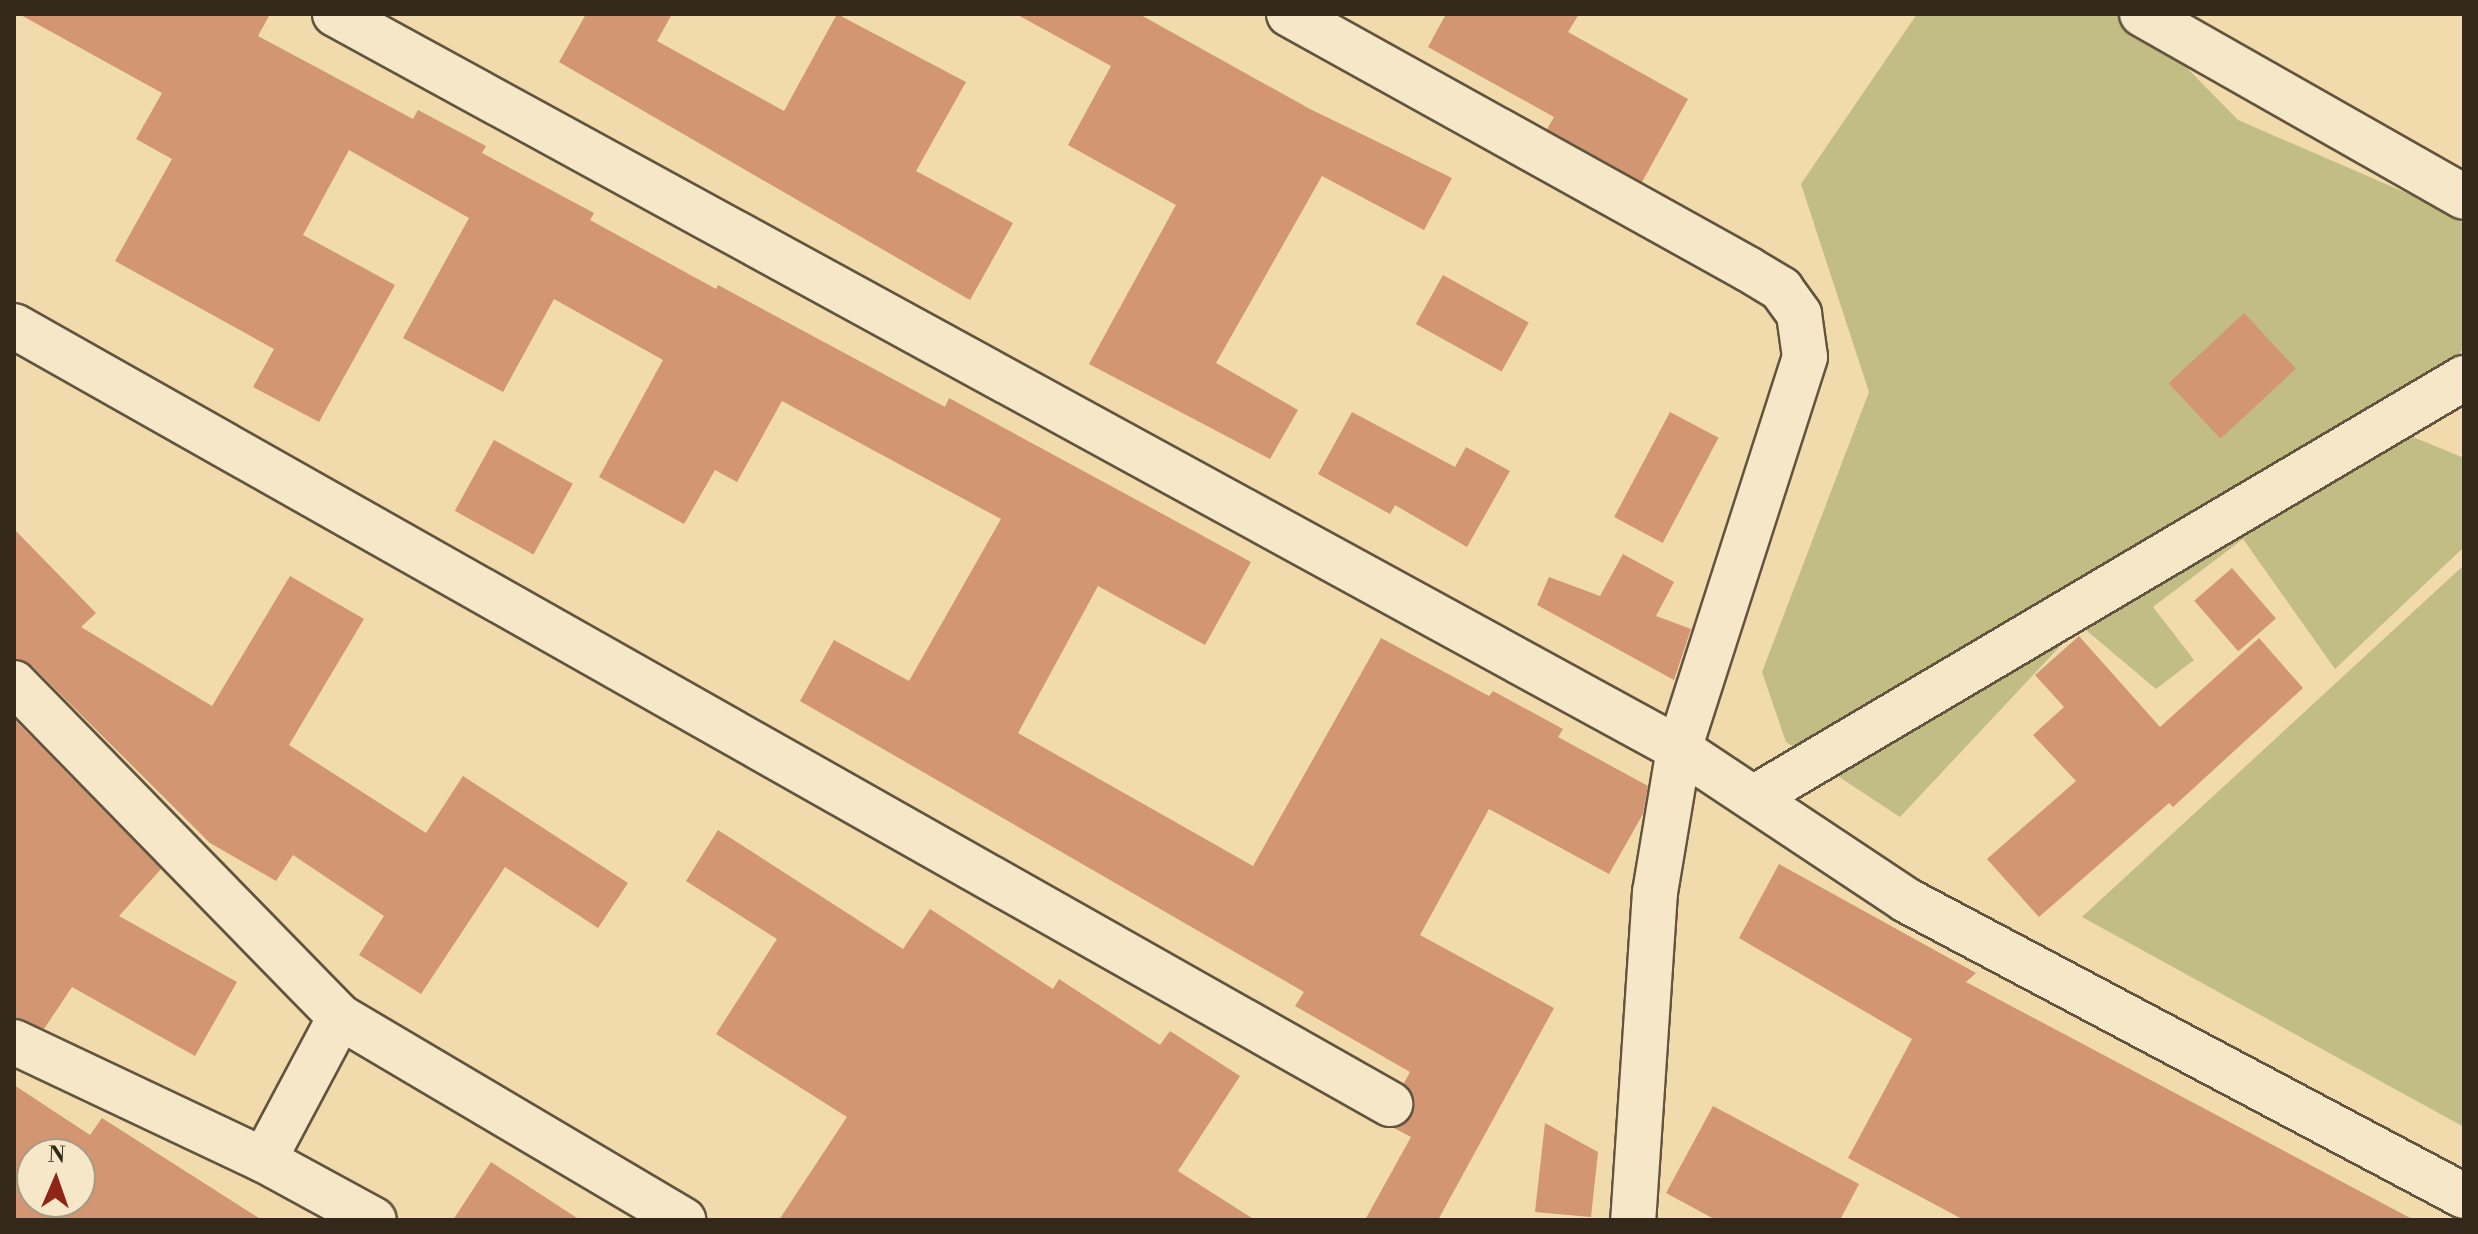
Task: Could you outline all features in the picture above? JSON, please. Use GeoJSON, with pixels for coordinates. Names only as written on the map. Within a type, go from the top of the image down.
{"type":"FeatureCollection","features":[{"type":"Feature","properties":{"kind":"street"},"geometry":{"type":"LineString","coordinates":[[335,14],[1679,749],[1906,900],[2464,1196]]}},
{"type":"Feature","properties":{"kind":"street"},"geometry":{"type":"LineString","coordinates":[[1289,14],[1748,269],[1781,289],[1799,314],[1805,357],[1679,749],[1655,892],[1633,1220]]}},
{"type":"Feature","properties":{"kind":"street"},"geometry":{"type":"LineString","coordinates":[[2142,14],[2464,197]]}},
{"type":"Feature","properties":{"kind":"street"},"geometry":{"type":"LineString","coordinates":[[14,326],[1390,1104]]}},
{"type":"Feature","properties":{"kind":"street"},"geometry":{"type":"LineString","coordinates":[[1755,797],[2464,378]]}},
{"type":"Feature","properties":{"kind":"street"},"geometry":{"type":"LineString","coordinates":[[14,683],[340,1017],[683,1220]]}},
{"type":"Feature","properties":{"kind":"street"},"geometry":{"type":"LineString","coordinates":[[264,1160],[340,1017]]}},
{"type":"Feature","properties":{"kind":"street"},"geometry":{"type":"LineString","coordinates":[[14,1042],[264,1160],[374,1220]]}},
{"type":"Feature","properties":{"kind":"shaded area"},"geometry":{"type":"Polygon","coordinates":[[[1917,14],[2134,14],[2238,120],[2448,211],[2464,225],[2464,346],[2413,437],[2464,458],[2464,547],[2335,669],[2243,539],[2153,607],[2194,660],[2156,689],[2080,625],[1900,817],[1786,742],[1762,672],[1869,392],[1801,184],[1917,14]]]}},
{"type":"Feature","properties":{"kind":"shaded area"},"geometry":{"type":"Polygon","coordinates":[[[2464,565],[2464,1127],[2082,917],[2464,565]]]}},
{"type":"Feature","properties":{"kind":"building"},"geometry":{"type":"Polygon","coordinates":[[[19,14],[270,14],[258,36],[413,119],[418,110],[486,146],[482,153],[594,213],[590,220],[716,289],[718,285],[945,407],[949,398],[1251,562],[1205,645],[1098,586],[1018,733],[1253,866],[1381,638],[1489,696],[1493,691],[1563,729],[1558,737],[1648,786],[1643,814],[1609,874],[1489,809],[1420,935],[1554,1008],[1438,1220],[1365,1220],[1411,1137],[1394,1128],[1412,1116],[1415,1103],[1404,1083],[1410,1072],[1295,1006],[1304,992],[800,701],[834,640],[909,681],[1001,519],[782,401],[737,482],[715,470],[684,524],[599,477],[663,360],[554,299],[503,392],[403,338],[469,218],[349,150],[303,235],[395,285],[319,422],[253,387],[274,349],[115,261],[172,159],[136,139],[162,93],[19,14]]]}},
{"type":"Feature","properties":{"kind":"building"},"geometry":{"type":"Polygon","coordinates":[[[586,14],[672,14],[657,41],[784,111],[837,14],[966,82],[916,171],[1013,223],[970,300],[559,62],[586,14]]]}},
{"type":"Feature","properties":{"kind":"building"},"geometry":{"type":"Polygon","coordinates":[[[1016,14],[1139,14],[1310,109],[1452,178],[1424,230],[1322,176],[1216,363],[1298,410],[1270,459],[1089,364],[1176,205],[1068,145],[1111,66],[1016,14]]]}},
{"type":"Feature","properties":{"kind":"building"},"geometry":{"type":"Polygon","coordinates":[[[1446,14],[1579,14],[1568,32],[1688,99],[1642,182],[1547,129],[1554,117],[1428,47],[1446,14]]]}},
{"type":"Feature","properties":{"kind":"building"},"geometry":{"type":"Polygon","coordinates":[[[1443,275],[1529,323],[1502,371],[1416,324],[1443,275]]]}},
{"type":"Feature","properties":{"kind":"building"},"geometry":{"type":"Polygon","coordinates":[[[2244,313],[2296,369],[2221,439],[2169,383],[2244,313]]]}},
{"type":"Feature","properties":{"kind":"building"},"geometry":{"type":"Polygon","coordinates":[[[1352,412],[1455,467],[1466,447],[1510,471],[1467,547],[1395,505],[1390,514],[1318,474],[1352,412]]]}},
{"type":"Feature","properties":{"kind":"building"},"geometry":{"type":"Polygon","coordinates":[[[1670,412],[1719,438],[1663,543],[1614,517],[1670,412]]]}},
{"type":"Feature","properties":{"kind":"building"},"geometry":{"type":"Polygon","coordinates":[[[494,440],[573,484],[533,554],[455,511],[494,440]]]}},
{"type":"Feature","properties":{"kind":"building"},"geometry":{"type":"Polygon","coordinates":[[[14,529],[96,613],[81,627],[212,706],[290,576],[364,619],[289,745],[426,833],[463,776],[628,883],[598,928],[505,867],[421,994],[359,955],[384,916],[293,855],[276,881],[210,843],[32,666],[14,659],[14,529]]]}},
{"type":"Feature","properties":{"kind":"building"},"geometry":{"type":"Polygon","coordinates":[[[1623,554],[1674,582],[1656,616],[1691,629],[1674,680],[1537,605],[1549,577],[1600,596],[1623,554]]]}},
{"type":"Feature","properties":{"kind":"building"},"geometry":{"type":"Polygon","coordinates":[[[2232,568],[2276,619],[2238,651],[2194,601],[2232,568]]]}},
{"type":"Feature","properties":{"kind":"building"},"geometry":{"type":"Polygon","coordinates":[[[2079,636],[2160,727],[2259,638],[2303,688],[2173,807],[2169,803],[2039,917],[1987,859],[2076,781],[2033,735],[2064,707],[2035,675],[2079,636]]]}},
{"type":"Feature","properties":{"kind":"building"},"geometry":{"type":"Polygon","coordinates":[[[14,719],[161,869],[119,916],[237,982],[195,1056],[72,987],[44,1029],[14,1017],[14,719]]]}},
{"type":"Feature","properties":{"kind":"building"},"geometry":{"type":"Polygon","coordinates":[[[718,830],[903,949],[930,909],[1053,989],[1059,979],[1160,1045],[1170,1031],[1240,1076],[1178,1171],[1255,1220],[779,1220],[847,1117],[716,1034],[777,939],[686,881],[718,830]]]}},
{"type":"Feature","properties":{"kind":"building"},"geometry":{"type":"Polygon","coordinates":[[[1779,864],[1976,973],[1966,982],[2414,1220],[1964,1220],[1848,1158],[1912,1039],[1739,938],[1779,864]]]}},
{"type":"Feature","properties":{"kind":"building"},"geometry":{"type":"Polygon","coordinates":[[[14,1085],[90,1135],[102,1118],[262,1220],[14,1220],[14,1085]]]}},
{"type":"Feature","properties":{"kind":"building"},"geometry":{"type":"Polygon","coordinates":[[[1713,1106],[1859,1184],[1840,1220],[1716,1220],[1666,1193],[1713,1106]]]}},
{"type":"Feature","properties":{"kind":"building"},"geometry":{"type":"Polygon","coordinates":[[[1545,1123],[1598,1152],[1591,1217],[1535,1212],[1545,1123]]]}},
{"type":"Feature","properties":{"kind":"building"},"geometry":{"type":"Polygon","coordinates":[[[491,1162],[580,1220],[453,1220],[491,1162]]]}}]}
